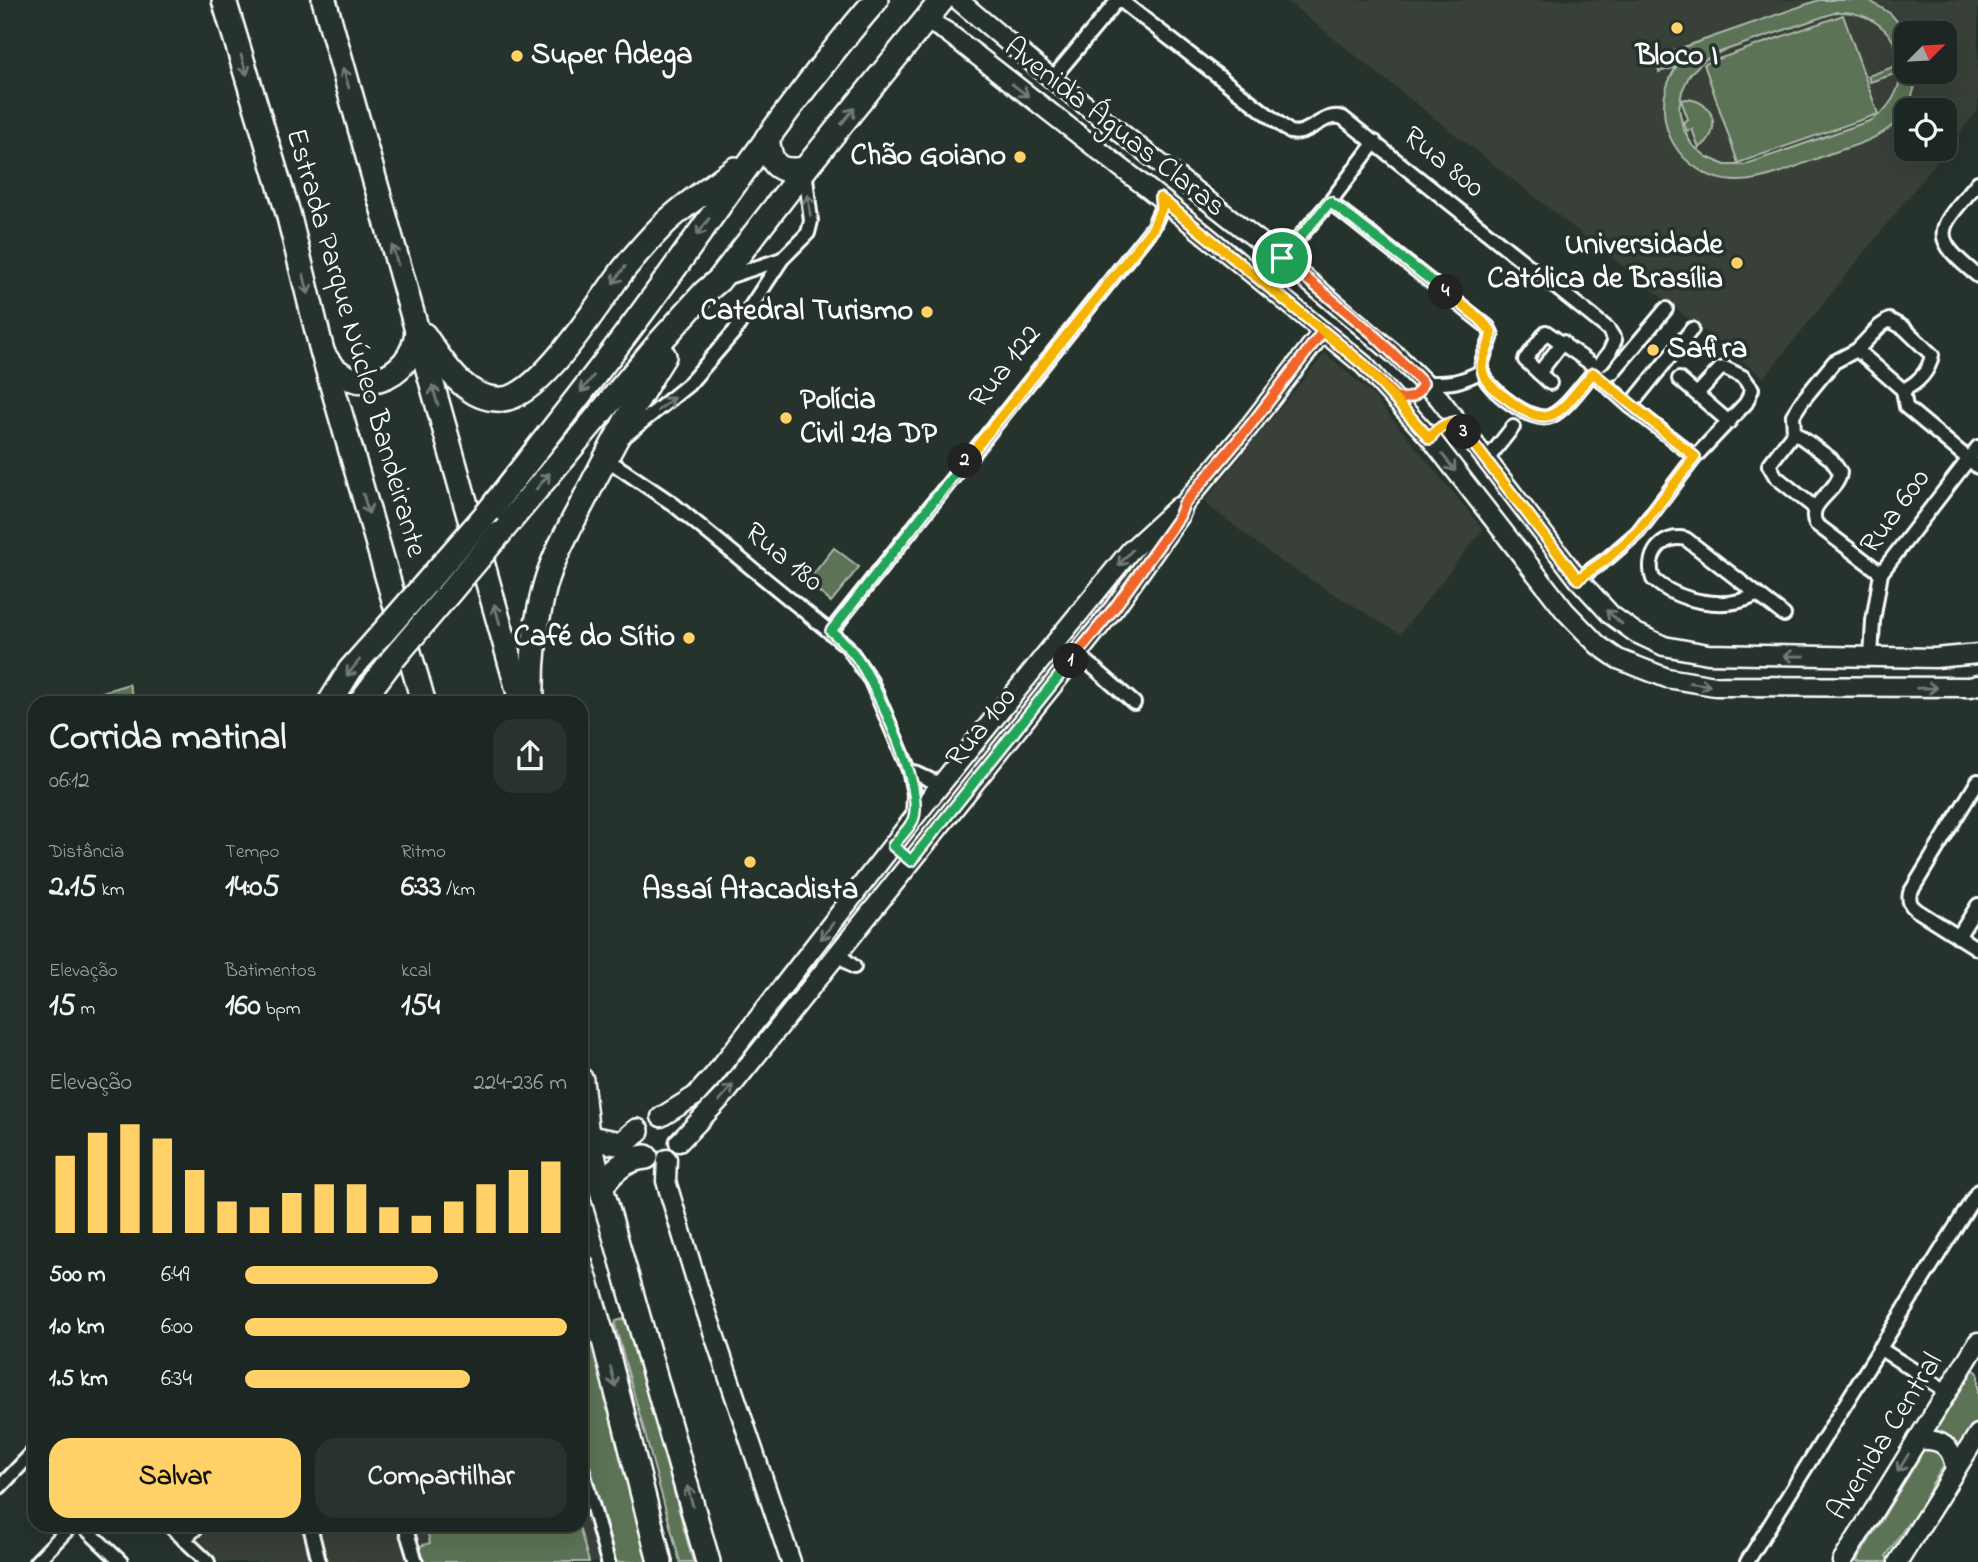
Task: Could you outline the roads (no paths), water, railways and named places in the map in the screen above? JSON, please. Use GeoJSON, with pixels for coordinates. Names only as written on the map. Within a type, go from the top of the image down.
{"type":"FeatureCollection","features":[{"type":"Feature","properties":{"kind":"highway","name":"Estrada Parque Núcleo Bandeirante"},"geometry":{"type":"LineString","coordinates":[[224,0],[288,213],[321,347],[422,696]]}},
{"type":"Feature","properties":{"kind":"highway","name":"Estrada Parque Núcleo Bandeirante"},"geometry":{"type":"LineString","coordinates":[[324,0],[520,696]]}},
{"type":"Feature","properties":{"kind":"highway"},"geometry":{"type":"LineString","coordinates":[[334,696],[350,670],[489,511],[644,310],[762,145],[876,0]]}},
{"type":"Feature","properties":{"kind":"highway"},"geometry":{"type":"LineString","coordinates":[[365,696],[393,659],[712,286],[942,0]]}},
{"type":"Feature","properties":{"kind":"highway"},"geometry":{"type":"LineString","coordinates":[[415,326],[461,383],[494,399],[512,398],[545,372],[626,266],[664,224],[762,145]]}},
{"type":"Feature","properties":{"kind":"highway"},"geometry":{"type":"LineString","coordinates":[[762,145],[778,167],[785,170],[805,169]]}},
{"type":"Feature","properties":{"kind":"highway"},"geometry":{"type":"LineString","coordinates":[[532,696],[534,645],[542,596],[561,543],[633,404],[712,286]]}},
{"type":"Feature","properties":{"kind":"highway"},"geometry":{"type":"LineString","coordinates":[[321,347],[328,362],[340,373],[354,379],[371,381],[394,373],[406,362],[414,347],[415,326]]}},
{"type":"Feature","properties":{"kind":"highway"},"geometry":{"type":"LineString","coordinates":[[588,1133],[622,1144],[637,1131]]}},
{"type":"Feature","properties":{"kind":"highway"},"geometry":{"type":"LineString","coordinates":[[588,1137],[708,1562]]}},
{"type":"Feature","properties":{"kind":"highway"},"geometry":{"type":"LineString","coordinates":[[588,1157],[620,1281],[618,1290],[607,1294],[588,1278]]}},
{"type":"Feature","properties":{"kind":"highway"},"geometry":{"type":"LineString","coordinates":[[601,1187],[622,1164],[655,1159]]}},
{"type":"Feature","properties":{"kind":"highway"},"geometry":{"type":"LineString","coordinates":[[588,1288],[605,1344],[660,1562]]}},
{"type":"Feature","properties":{"kind":"highway"},"geometry":{"type":"LineString","coordinates":[[605,1344],[605,1325],[615,1316],[632,1315],[640,1323]]}},
{"type":"Feature","properties":{"kind":"street","name":"Avenida Águas Claras"},"geometry":{"type":"LineString","coordinates":[[958,0],[1052,79],[1282,258],[1371,332],[1439,398],[1578,579],[1611,615],[1649,641],[1683,651],[1746,655],[1935,658],[1978,654]]}},
{"type":"Feature","properties":{"kind":"street"},"geometry":{"type":"LineString","coordinates":[[1052,79],[1119,0]]}},
{"type":"Feature","properties":{"kind":"street","name":"Rua 800"},"geometry":{"type":"LineString","coordinates":[[1119,0],[1290,132],[1299,133],[1329,117],[1338,116],[1375,142],[1608,328],[1615,340],[1597,374]]}},
{"type":"Feature","properties":{"kind":"street","name":"Avenida Águas Claras"},"geometry":{"type":"LineString","coordinates":[[926,20],[947,32],[1160,198],[1364,365],[1430,439],[1565,611],[1598,645],[1618,659],[1683,682],[1745,687],[1905,688],[1978,685]]}},
{"type":"Feature","properties":{"kind":"street"},"geometry":{"type":"LineString","coordinates":[[992,69],[1013,46]]}},
{"type":"Feature","properties":{"kind":"street"},"geometry":{"type":"LineString","coordinates":[[1282,258],[1330,202],[1375,142]]}},
{"type":"Feature","properties":{"kind":"street"},"geometry":{"type":"LineString","coordinates":[[608,451],[688,385],[734,332],[782,258],[808,233],[811,221],[805,169]]}},
{"type":"Feature","properties":{"kind":"street"},"geometry":{"type":"LineString","coordinates":[[1978,182],[1943,228],[1944,243],[1952,254],[1978,276]]}},
{"type":"Feature","properties":{"kind":"street","name":"Rua 122"},"geometry":{"type":"LineString","coordinates":[[831,631],[1153,228],[1161,209],[1160,198]]}},
{"type":"Feature","properties":{"kind":"street"},"geometry":{"type":"LineString","coordinates":[[1330,202],[1488,327],[1492,335],[1482,371],[1462,382],[1423,383],[1416,395],[1404,400],[1396,398]]}},
{"type":"Feature","properties":{"kind":"street"},"geometry":{"type":"LineString","coordinates":[[712,286],[782,258]]}},
{"type":"Feature","properties":{"kind":"street"},"geometry":{"type":"LineString","coordinates":[[1482,371],[1492,387],[1511,402],[1527,414],[1543,418],[1559,410],[1597,374],[1613,372],[1666,309]]}},
{"type":"Feature","properties":{"kind":"street"},"geometry":{"type":"LineString","coordinates":[[1815,508],[1776,477],[1770,468],[1775,455],[1794,432],[1793,415],[1802,401],[1834,362],[1857,350],[1889,320],[1904,328],[1932,355],[1927,369],[1903,390]]}},
{"type":"Feature","properties":{"kind":"street"},"geometry":{"type":"LineString","coordinates":[[1630,406],[1692,329]]}},
{"type":"Feature","properties":{"kind":"street","name":"Rua 100"},"geometry":{"type":"LineString","coordinates":[[661,1117],[688,1102],[714,1075],[913,819],[1130,551],[1167,515],[1184,504],[1249,427],[1323,331]]}},
{"type":"Feature","properties":{"kind":"street"},"geometry":{"type":"LineString","coordinates":[[1550,383],[1526,362],[1525,357],[1544,333],[1549,332],[1630,406],[1695,457]]}},
{"type":"Feature","properties":{"kind":"street"},"geometry":{"type":"LineString","coordinates":[[1539,373],[1563,342]]}},
{"type":"Feature","properties":{"kind":"street"},"geometry":{"type":"LineString","coordinates":[[1857,350],[1903,390],[1909,411],[1973,463]]}},
{"type":"Feature","properties":{"kind":"street"},"geometry":{"type":"LineString","coordinates":[[1578,579],[1608,558],[1638,531],[1695,457],[1752,394],[1751,386],[1743,377],[1731,369],[1720,369],[1697,394]]}},
{"type":"Feature","properties":{"kind":"street"},"geometry":{"type":"LineString","coordinates":[[1679,379],[1729,422]]}},
{"type":"Feature","properties":{"kind":"street"},"geometry":{"type":"LineString","coordinates":[[1430,439],[1438,428],[1456,422]]}},
{"type":"Feature","properties":{"kind":"street"},"geometry":{"type":"LineString","coordinates":[[1486,461],[1513,427]]}},
{"type":"Feature","properties":{"kind":"street"},"geometry":{"type":"LineString","coordinates":[[1794,432],[1831,459],[1840,472],[1839,479],[1815,508],[1813,515],[1816,524],[1881,573]]}},
{"type":"Feature","properties":{"kind":"street","name":"Rua 600"},"geometry":{"type":"LineString","coordinates":[[1871,658],[1873,621],[1881,573],[1973,463],[1978,447]]}},
{"type":"Feature","properties":{"kind":"street","name":"Rua 180"},"geometry":{"type":"LineString","coordinates":[[608,451],[831,631],[858,659],[871,681],[909,770],[914,794],[913,819]]}},
{"type":"Feature","properties":{"kind":"street","name":"Rua 100"},"geometry":{"type":"LineString","coordinates":[[679,1142],[727,1092],[1115,607],[1179,517],[1184,504]]}},
{"type":"Feature","properties":{"kind":"street"},"geometry":{"type":"LineString","coordinates":[[1638,531],[1658,546]]}},
{"type":"Feature","properties":{"kind":"street"},"geometry":{"type":"LineString","coordinates":[[1756,595],[1746,601],[1734,603],[1700,601],[1675,594],[1659,585],[1651,573],[1650,561],[1658,546],[1670,538],[1686,539],[1784,615]]}},
{"type":"Feature","properties":{"kind":"street"},"geometry":{"type":"LineString","coordinates":[[1635,665],[1646,652],[1649,641]]}},
{"type":"Feature","properties":{"kind":"street"},"geometry":{"type":"LineString","coordinates":[[1077,653],[1134,703]]}},
{"type":"Feature","properties":{"kind":"street"},"geometry":{"type":"LineString","coordinates":[[1745,687],[1738,668],[1741,659],[1746,655]]}},
{"type":"Feature","properties":{"kind":"street"},"geometry":{"type":"LineString","coordinates":[[1036,666],[1054,682]]}},
{"type":"Feature","properties":{"kind":"street"},"geometry":{"type":"LineString","coordinates":[[909,770],[941,785]]}},
{"type":"Feature","properties":{"kind":"street"},"geometry":{"type":"LineString","coordinates":[[1978,781],[1914,884],[1909,897],[1912,906],[1978,949]]}},
{"type":"Feature","properties":{"kind":"street"},"geometry":{"type":"LineString","coordinates":[[1966,800],[1978,808]]}},
{"type":"Feature","properties":{"kind":"street"},"geometry":{"type":"LineString","coordinates":[[893,846],[911,861]]}},
{"type":"Feature","properties":{"kind":"street"},"geometry":{"type":"LineString","coordinates":[[1958,937],[1978,905]]}},
{"type":"Feature","properties":{"kind":"street"},"geometry":{"type":"LineString","coordinates":[[837,953],[854,967]]}},
{"type":"Feature","properties":{"kind":"street"},"geometry":{"type":"LineString","coordinates":[[655,1159],[677,1149],[679,1142],[677,1129],[661,1117],[646,1120],[637,1131],[637,1146],[655,1159],[666,1181],[699,1290],[791,1562]]}},
{"type":"Feature","properties":{"kind":"street"},"geometry":{"type":"LineString","coordinates":[[1748,1562],[1978,1191]]}},
{"type":"Feature","properties":{"kind":"street"},"geometry":{"type":"LineString","coordinates":[[1879,1348],[1948,1392]]}},
{"type":"Feature","properties":{"kind":"street","name":"Avenida Central"},"geometry":{"type":"LineString","coordinates":[[1842,1562],[1917,1440],[1975,1355]]}},
{"type":"Feature","properties":{"kind":"street"},"geometry":{"type":"LineString","coordinates":[[1898,1562],[1978,1434]]}},
{"type":"Feature","properties":{"kind":"street"},"geometry":{"type":"LineString","coordinates":[[1917,1440],[1931,1439],[1946,1447],[1954,1461],[1955,1471]]}},
{"type":"Feature","properties":{"kind":"street"},"geometry":{"type":"LineString","coordinates":[[0,1487],[28,1457]]}},
{"type":"Feature","properties":{"kind":"street"},"geometry":{"type":"LineString","coordinates":[[588,1489],[608,1562]]}},
{"type":"Feature","properties":{"kind":"street"},"geometry":{"type":"LineString","coordinates":[[36,1562],[65,1532]]}},
{"type":"Feature","properties":{"kind":"street"},"geometry":{"type":"LineString","coordinates":[[89,1532],[121,1562]]}},
{"type":"Feature","properties":{"kind":"street"},"geometry":{"type":"LineString","coordinates":[[176,1532],[208,1562]]}},
{"type":"Feature","properties":{"kind":"street"},"geometry":{"type":"LineString","coordinates":[[184,1539],[192,1532]]}},
{"type":"Feature","properties":{"kind":"street"},"geometry":{"type":"LineString","coordinates":[[312,1532],[319,1562]]}},
{"type":"Feature","properties":{"kind":"street"},"geometry":{"type":"LineString","coordinates":[[407,1532],[416,1562]]}},
{"type":"Feature","properties":{"kind":"place","name":"Bloco I"},"geometry":{"type":"Point","coordinates":[1677,28]}},
{"type":"Feature","properties":{"kind":"place","name":"Super Adega"},"geometry":{"type":"Point","coordinates":[517,56]}},
{"type":"Feature","properties":{"kind":"place","name":"Chão Goiano"},"geometry":{"type":"Point","coordinates":[1020,157]}},
{"type":"Feature","properties":{"kind":"place","name":"Universidade Católica de Brasília"},"geometry":{"type":"Point","coordinates":[1737,263]}},
{"type":"Feature","properties":{"kind":"place","name":"Catedral Turismo"},"geometry":{"type":"Point","coordinates":[927,312]}},
{"type":"Feature","properties":{"kind":"place","name":"Safira"},"geometry":{"type":"Point","coordinates":[1653,350]}},
{"type":"Feature","properties":{"kind":"place","name":"Polícia Civil 21a DP"},"geometry":{"type":"Point","coordinates":[786,418]}},
{"type":"Feature","properties":{"kind":"place","name":"Café do Sítio"},"geometry":{"type":"Point","coordinates":[689,638]}},
{"type":"Feature","properties":{"kind":"place","name":"Assaí Atacadista"},"geometry":{"type":"Point","coordinates":[750,862]}}]}
